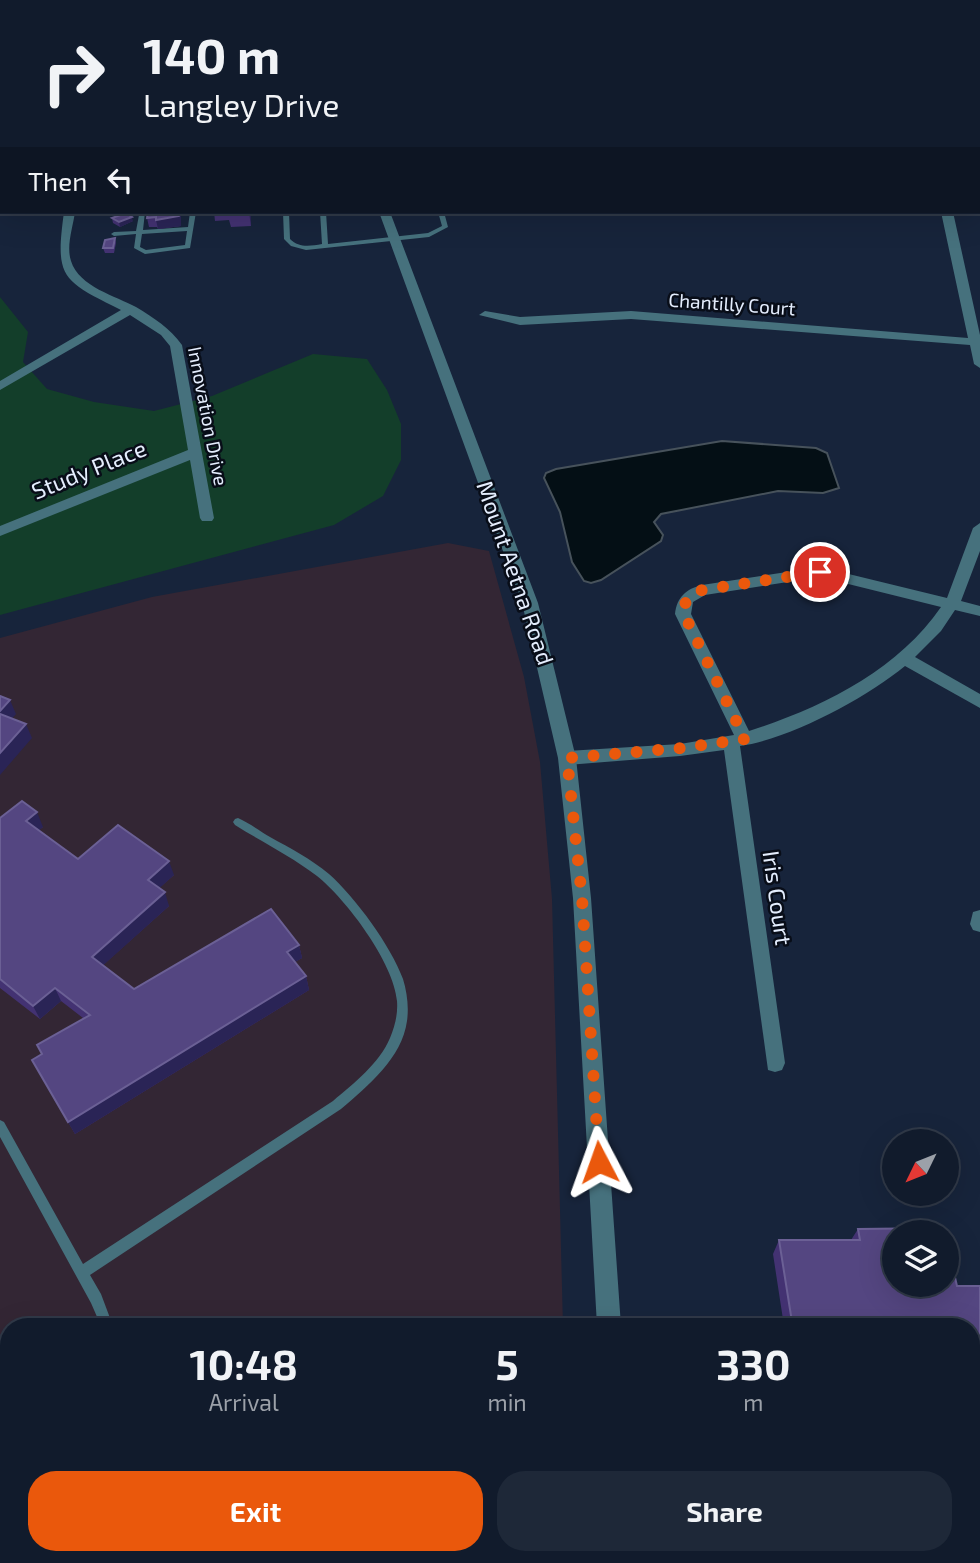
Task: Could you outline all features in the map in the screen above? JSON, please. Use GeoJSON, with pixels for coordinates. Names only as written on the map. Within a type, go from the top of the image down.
{"type":"FeatureCollection","features":[{"type":"Feature","properties":{"kind":"street","name":"Innovation Drive"},"geometry":{"type":"LineString","coordinates":[[69,214],[65,257],[69,270],[85,285],[163,328],[176,345],[207,518]]}},
{"type":"Feature","properties":{"kind":"street","name":"Mount Aetna Road"},"geometry":{"type":"LineString","coordinates":[[385,214],[530,603],[567,758],[582,898],[608,1318]]}},
{"type":"Feature","properties":{"kind":"street"},"geometry":{"type":"LineString","coordinates":[[947,214],[980,363]]}},
{"type":"Feature","properties":{"kind":"street"},"geometry":{"type":"LineString","coordinates":[[0,386],[131,309]]}},
{"type":"Feature","properties":{"kind":"street","name":"Chantilly Court"},"geometry":{"type":"LineString","coordinates":[[485,315],[520,321],[631,315],[975,342]]}},
{"type":"Feature","properties":{"kind":"street","name":"Study Place"},"geometry":{"type":"LineString","coordinates":[[0,531],[196,452]]}},
{"type":"Feature","properties":{"kind":"street"},"geometry":{"type":"LineString","coordinates":[[567,758],[738,740],[827,707],[864,686],[904,658],[951,604],[980,528]]}},
{"type":"Feature","properties":{"kind":"street","name":"Iris Court"},"geometry":{"type":"LineString","coordinates":[[775,1062],[738,740],[684,614],[684,603],[691,594],[702,590],[820,572],[951,604]]}},
{"type":"Feature","properties":{"kind":"street"},"geometry":{"type":"LineString","coordinates":[[951,604],[980,611]]}},
{"type":"Feature","properties":{"kind":"street"},"geometry":{"type":"LineString","coordinates":[[904,658],[980,702]]}},
{"type":"Feature","properties":{"kind":"street"},"geometry":{"type":"LineString","coordinates":[[980,918],[980,924]]}},
{"type":"Feature","properties":{"kind":"lane"},"geometry":{"type":"LineString","coordinates":[[142,214],[137,248],[140,251],[179,251],[190,245],[193,214]]}},
{"type":"Feature","properties":{"kind":"lane"},"geometry":{"type":"LineString","coordinates":[[286,214],[289,243],[299,247],[325,247],[394,239],[441,230],[446,223],[442,214]]}},
{"type":"Feature","properties":{"kind":"lane"},"geometry":{"type":"LineString","coordinates":[[323,214],[325,247]]}},
{"type":"Feature","properties":{"kind":"lane"},"geometry":{"type":"LineString","coordinates":[[114,234],[191,229]]}},
{"type":"Feature","properties":{"kind":"lane"},"geometry":{"type":"LineString","coordinates":[[81,1273],[337,1105],[372,1078],[390,1053],[401,1025],[403,993],[395,966],[344,895],[320,873],[237,822]]}},
{"type":"Feature","properties":{"kind":"lane"},"geometry":{"type":"LineString","coordinates":[[0,1126],[103,1318]]}},
{"type":"Feature","properties":{"kind":"shaded area"},"geometry":{"type":"Polygon","coordinates":[[[722,441],[816,448],[827,453],[839,488],[823,493],[778,491],[661,514],[654,522],[663,535],[661,541],[601,580],[591,583],[584,581],[572,562],[560,512],[544,478],[546,473],[556,469],[722,441]]]}},
{"type":"Feature","properties":{"kind":"shaded area"},"geometry":{"type":"Polygon","coordinates":[[[448,543],[489,551],[524,677],[540,762],[552,899],[563,1318],[0,1318],[0,638],[152,597],[448,543]]]}},
{"type":"Feature","properties":{"kind":"green space"},"geometry":{"type":"Polygon","coordinates":[[[0,297],[28,332],[23,362],[47,389],[94,402],[154,411],[212,396],[313,354],[367,359],[387,390],[401,424],[401,460],[383,496],[334,525],[0,615],[0,297]]]}},
{"type":"Feature","properties":{"kind":"building"},"geometry":{"type":"Polygon","coordinates":[[[123,214],[132,217],[119,222],[112,218],[123,214]]]}},
{"type":"Feature","properties":{"kind":"building"},"geometry":{"type":"Polygon","coordinates":[[[148,214],[180,214],[156,220],[156,217],[147,218],[148,214]]]}},
{"type":"Feature","properties":{"kind":"building"},"geometry":{"type":"Polygon","coordinates":[[[115,238],[113,248],[103,248],[105,240],[115,238]]]}},
{"type":"Feature","properties":{"kind":"building"},"geometry":{"type":"Polygon","coordinates":[[[0,696],[10,700],[0,711],[0,696]]]}},
{"type":"Feature","properties":{"kind":"building"},"geometry":{"type":"Polygon","coordinates":[[[0,714],[26,724],[0,753],[0,714]]]}},
{"type":"Feature","properties":{"kind":"building"},"geometry":{"type":"Polygon","coordinates":[[[22,801],[37,812],[26,821],[78,859],[118,825],[169,861],[148,880],[165,892],[92,957],[134,989],[271,909],[299,945],[287,952],[306,976],[68,1122],[32,1060],[42,1054],[37,1045],[90,1015],[55,988],[33,1006],[0,979],[0,818],[22,801]]]}},
{"type":"Feature","properties":{"kind":"building"},"geometry":{"type":"Polygon","coordinates":[[[858,1229],[882,1229],[882,1297],[959,1297],[959,1286],[980,1286],[980,1318],[791,1318],[779,1240],[860,1240],[858,1229]]]}},
{"type":"Feature","properties":{"kind":"route"},"geometry":{"type":"LineString","coordinates":[[599,1162],[582,898],[567,758],[682,748],[745,739],[684,614],[684,603],[691,594],[702,590],[820,572]]}}]}
